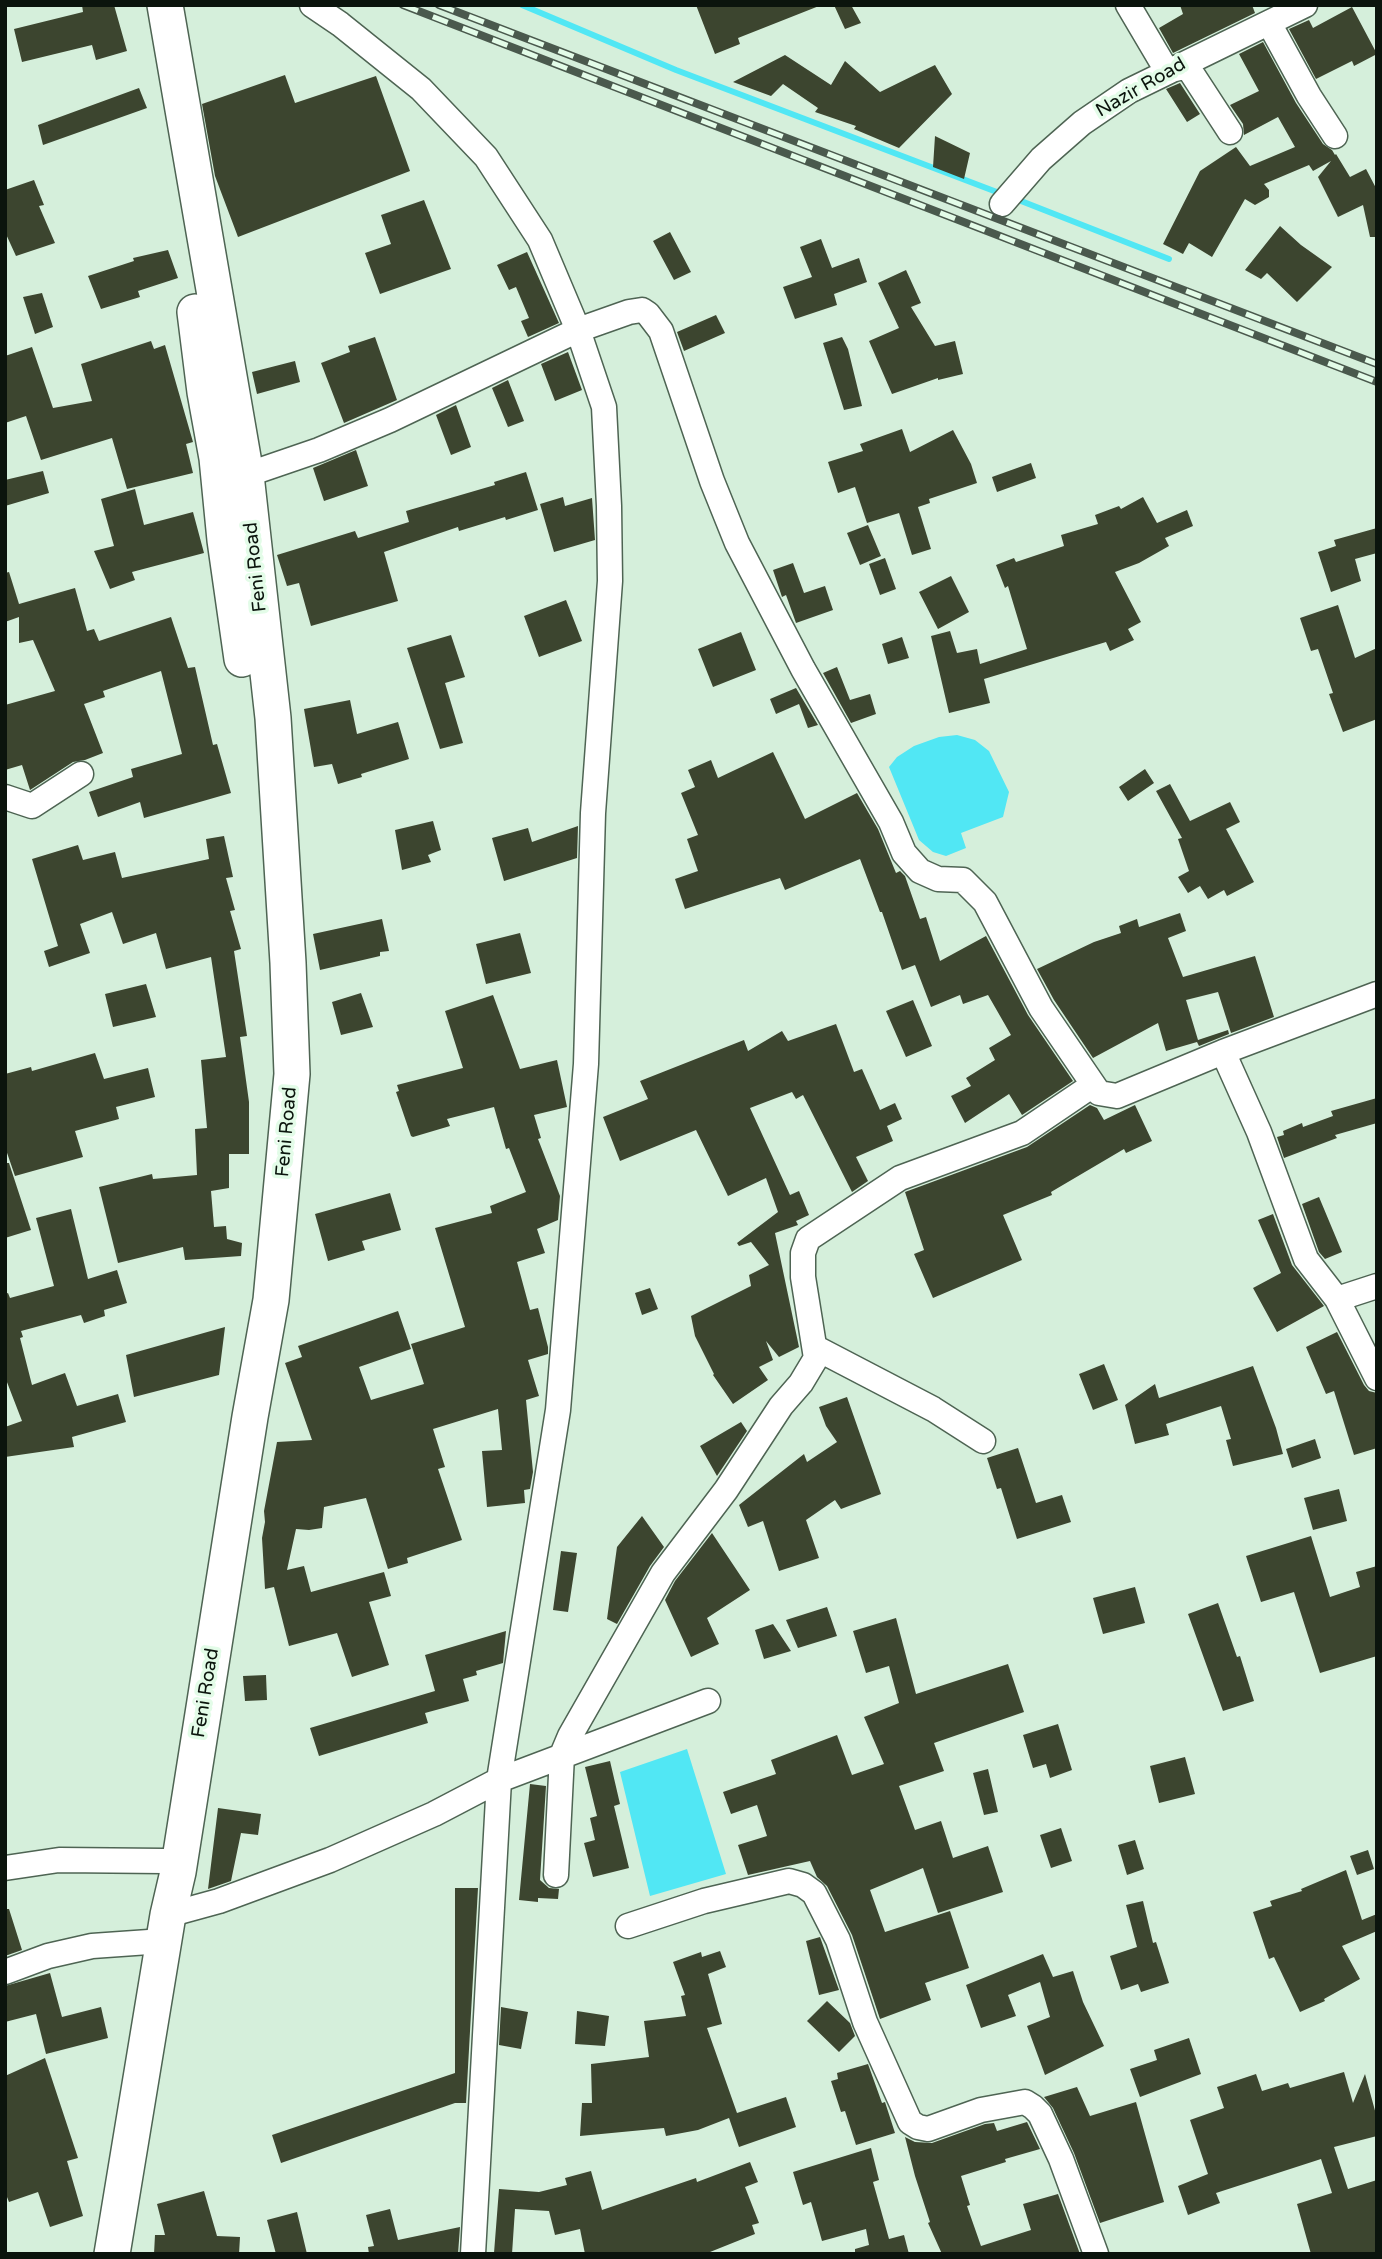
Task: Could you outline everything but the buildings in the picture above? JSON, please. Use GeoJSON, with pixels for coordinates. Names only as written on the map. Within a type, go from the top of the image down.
{"type":"FeatureCollection","features":[{"type":"Feature","properties":{"kind":"main road"},"geometry":{"type":"LineString","coordinates":[[96,2254],[159,1929],[164,1861],[214,1516],[237,1401],[260,1209],[271,1085],[272,1022],[262,840],[244,673],[225,540],[218,458],[205,392],[176,160],[146,5]]}},
{"type":"Feature","properties":{"kind":"main road","name":"Feni Road"},"geometry":{"type":"LineString","coordinates":[[112,2254],[159,1929],[178,1872],[271,1300],[292,1074],[273,718],[246,475],[165,5]]}},
{"type":"Feature","properties":{"kind":"street"},"geometry":{"type":"LineString","coordinates":[[312,5],[421,89],[486,157],[540,240],[579,330],[604,407],[610,518],[610,581],[593,813],[586,1064],[558,1410],[499,1780],[473,2254]]}},
{"type":"Feature","properties":{"kind":"street"},"geometry":{"type":"LineString","coordinates":[[1128,5],[1167,71],[1186,66],[1230,132]]}},
{"type":"Feature","properties":{"kind":"street","name":"Nazir Road"},"geometry":{"type":"LineString","coordinates":[[1002,204],[1041,159],[1082,123],[1129,90],[1269,17],[1305,5]]}},
{"type":"Feature","properties":{"kind":"street"},"geometry":{"type":"LineString","coordinates":[[1269,17],[1310,96],[1335,136]]}},
{"type":"Feature","properties":{"kind":"street"},"geometry":{"type":"LineString","coordinates":[[246,475],[319,450],[390,420],[579,330],[642,310],[662,331],[712,481],[737,543],[803,669],[891,822],[904,853],[920,871],[938,879],[963,880],[985,902],[1041,1008],[1098,1093],[1117,1096],[1223,1052],[1377,994]]}},
{"type":"Feature","properties":{"kind":"street"},"geometry":{"type":"LineString","coordinates":[[5,797],[32,806],[81,774]]}},
{"type":"Feature","properties":{"kind":"street"},"geometry":{"type":"LineString","coordinates":[[1223,1052],[1259,1132],[1306,1259],[1337,1299],[1377,1378]]}},
{"type":"Feature","properties":{"kind":"street"},"geometry":{"type":"LineString","coordinates":[[556,1875],[562,1755],[570,1736],[663,1573],[726,1490],[780,1406],[801,1383],[816,1357],[803,1277],[803,1253],[808,1239],[900,1178],[1022,1133],[1093,1086]]}},
{"type":"Feature","properties":{"kind":"street"},"geometry":{"type":"LineString","coordinates":[[1337,1299],[1377,1286]]}},
{"type":"Feature","properties":{"kind":"street"},"geometry":{"type":"LineString","coordinates":[[816,1348],[933,1409],[983,1441]]}},
{"type":"Feature","properties":{"kind":"street"},"geometry":{"type":"LineString","coordinates":[[5,1972],[48,1956],[159,1929],[219,1901],[330,1860],[434,1814],[499,1780],[708,1701]]}},
{"type":"Feature","properties":{"kind":"street"},"geometry":{"type":"LineString","coordinates":[[5,1868],[59,1860],[164,1861]]}},
{"type":"Feature","properties":{"kind":"street"},"geometry":{"type":"LineString","coordinates":[[628,1926],[704,1901],[789,1881],[803,1885],[814,1893],[838,1940],[865,2022],[910,2122],[929,2129],[981,2110],[1026,2102],[1033,2106],[1040,2114],[1061,2159],[1096,2254]]}},
{"type":"Feature","properties":{"kind":"water"},"geometry":{"type":"Polygon","coordinates":[[[957,735],[975,740],[989,751],[1009,792],[1003,817],[961,833],[966,848],[946,856],[933,852],[919,840],[889,767],[897,757],[914,746],[939,737],[957,735]]]}},
{"type":"Feature","properties":{"kind":"water"},"geometry":{"type":"Polygon","coordinates":[[[687,1749],[726,1874],[650,1896],[620,1772],[687,1749]]]}},
{"type":"Feature","properties":{"kind":"waterway"},"geometry":{"type":"LineString","coordinates":[[522,5],[676,70],[1002,194]]}},
{"type":"Feature","properties":{"kind":"waterway"},"geometry":{"type":"LineString","coordinates":[[1016,199],[1169,259]]}},
{"type":"Feature","properties":{"kind":"railway"},"geometry":{"type":"LineString","coordinates":[[403,5],[1377,382]]}},
{"type":"Feature","properties":{"kind":"railway"},"geometry":{"type":"LineString","coordinates":[[439,5],[1377,364]]}}]}
